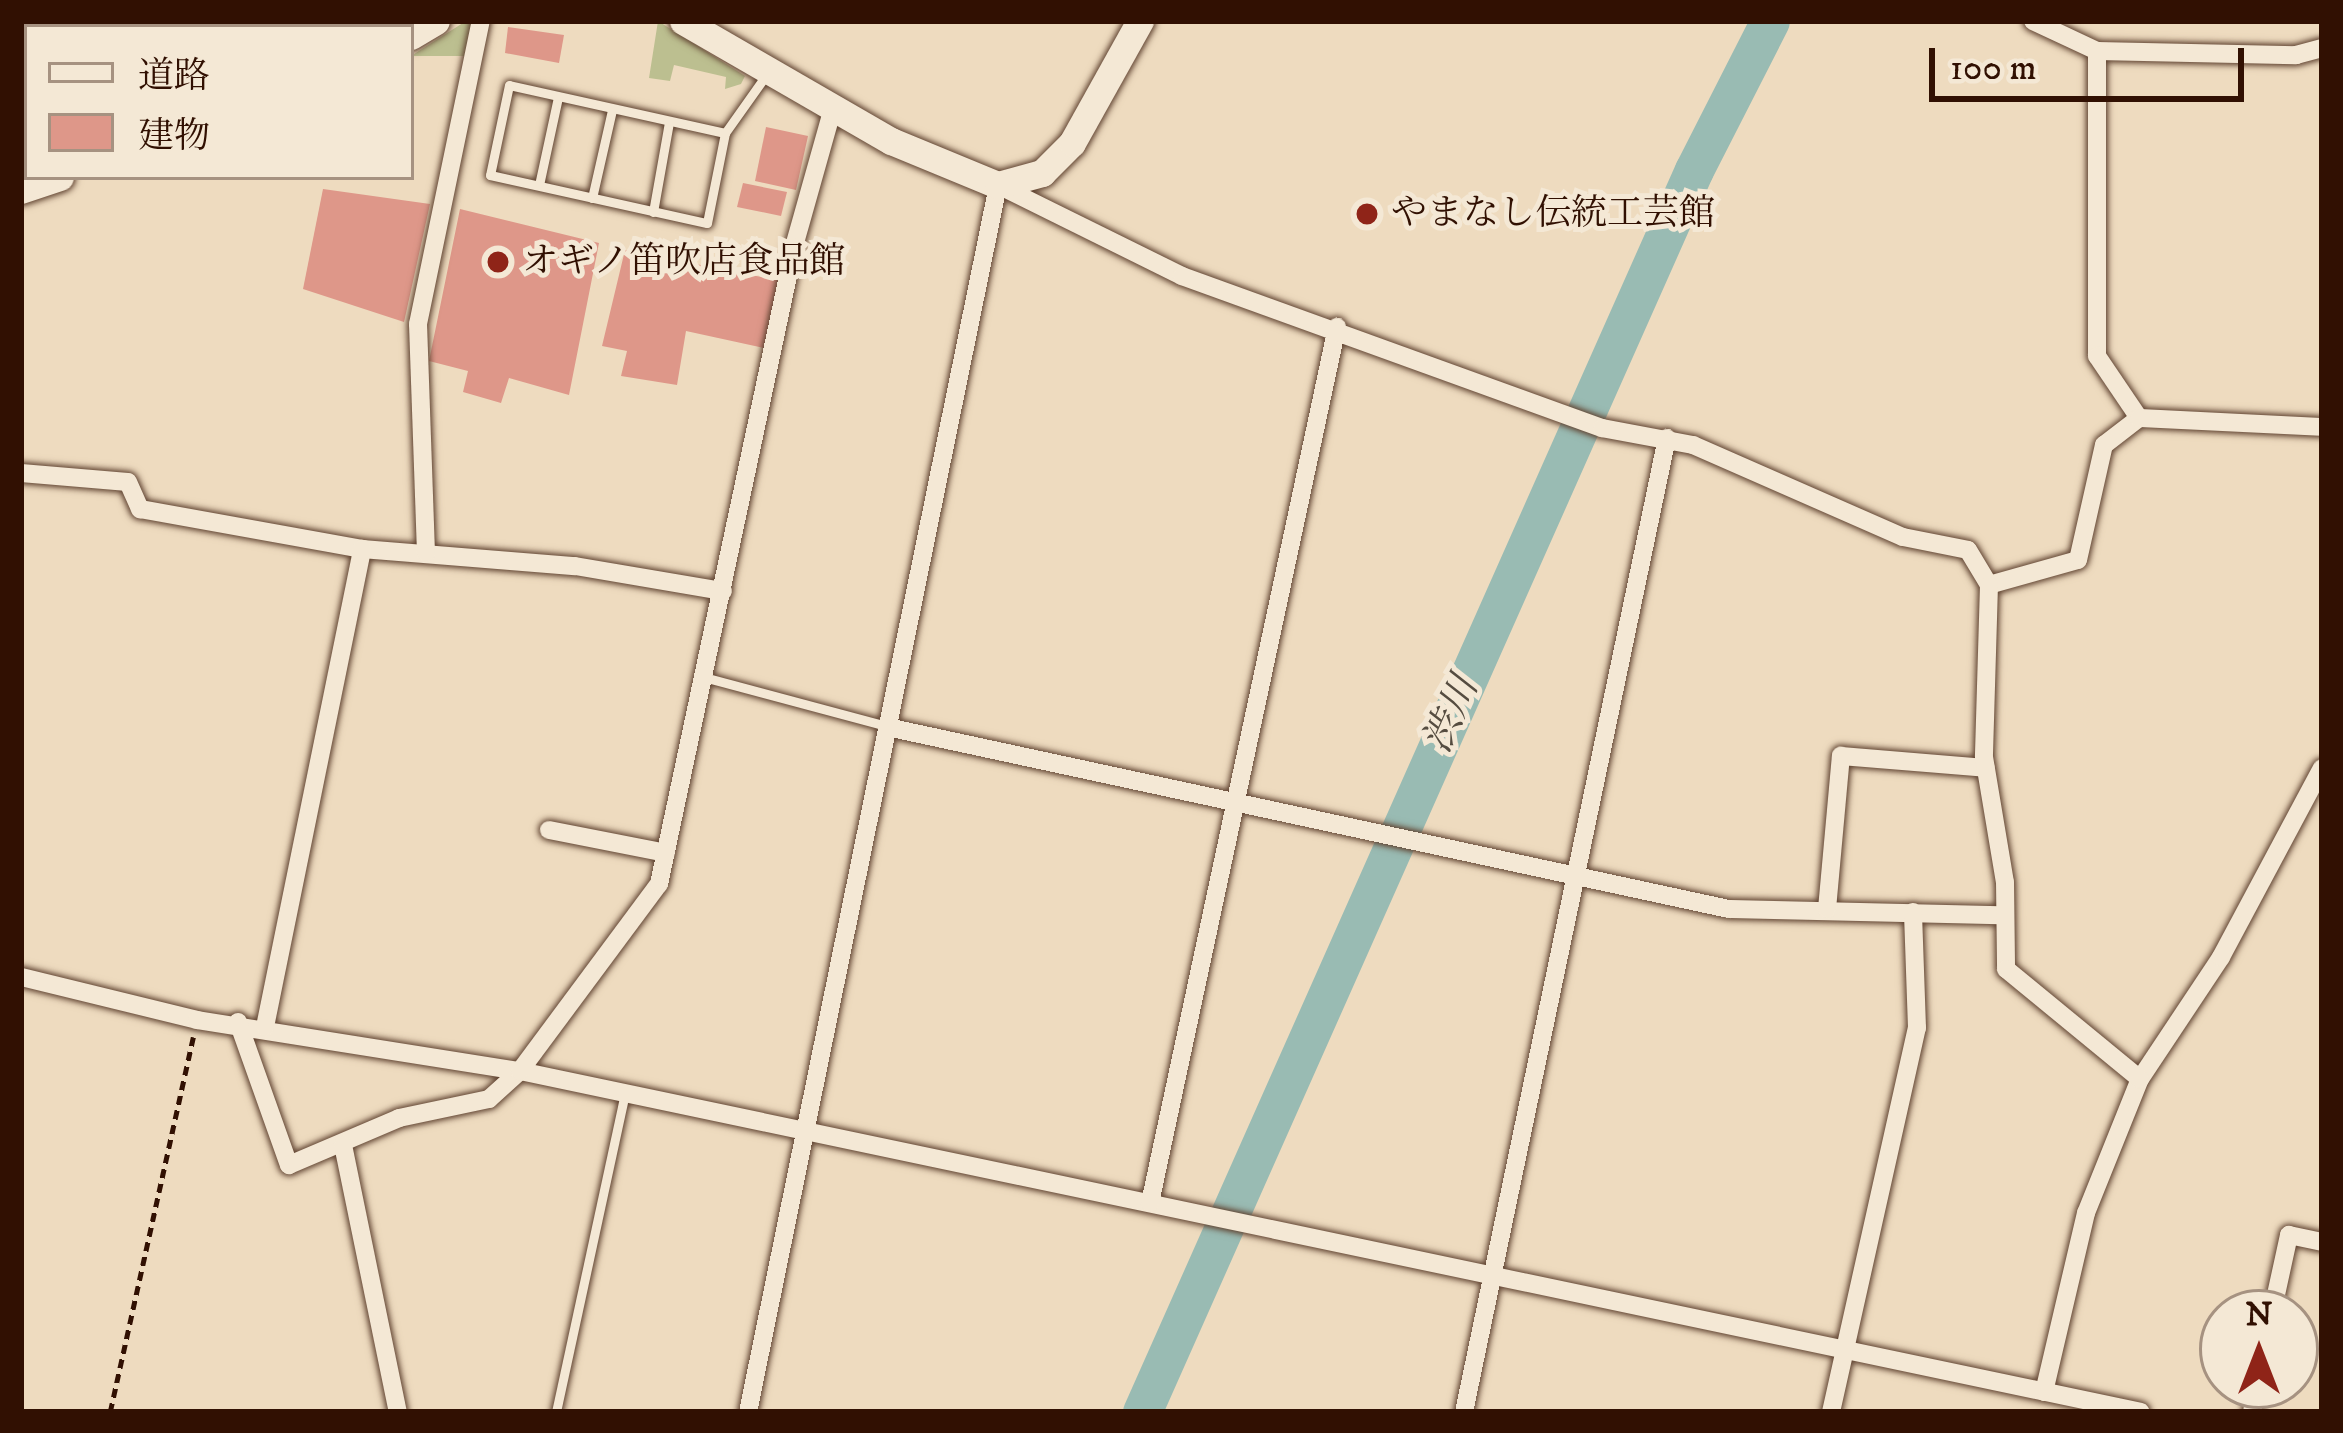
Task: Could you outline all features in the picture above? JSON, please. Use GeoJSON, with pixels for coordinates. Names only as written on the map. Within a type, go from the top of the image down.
{"type":"FeatureCollection","features":[{"type":"Feature","properties":{"kind":"main road"},"geometry":{"type":"LineString","coordinates":[[683,21],[766,75],[948,171],[998,185],[1042,173],[1072,143],[1140,21]]}},
{"type":"Feature","properties":{"kind":"main road"},"geometry":{"type":"LineString","coordinates":[[21,190],[52,180]]}},
{"type":"Feature","properties":{"kind":"street"},"geometry":{"type":"LineString","coordinates":[[426,553],[418,324],[482,21]]}},
{"type":"Feature","properties":{"kind":"street"},"geometry":{"type":"LineString","coordinates":[[2033,21],[2097,51],[2296,55],[2322,48]]}},
{"type":"Feature","properties":{"kind":"street"},"geometry":{"type":"LineString","coordinates":[[2097,51],[2097,356],[2139,418]]}},
{"type":"Feature","properties":{"kind":"street"},"geometry":{"type":"LineString","coordinates":[[238,1022],[289,1165],[399,1118],[489,1099],[520,1071],[632,927],[659,884],[804,202],[833,108]]}},
{"type":"Feature","properties":{"kind":"street"},"geometry":{"type":"LineString","coordinates":[[748,1412],[998,185],[1182,276],[1337,327],[1602,428],[1667,438],[1904,537],[1968,550],[1990,585],[1986,768],[2005,882],[2006,969],[2140,1079]]}},
{"type":"Feature","properties":{"kind":"street"},"geometry":{"type":"LineString","coordinates":[[1150,1203],[1337,327]]}},
{"type":"Feature","properties":{"kind":"street"},"geometry":{"type":"LineString","coordinates":[[1990,585],[2078,560],[2104,445],[2139,418],[2322,427]]}},
{"type":"Feature","properties":{"kind":"street"},"geometry":{"type":"LineString","coordinates":[[1464,1412],[1667,438]]}},
{"type":"Feature","properties":{"kind":"street"},"geometry":{"type":"LineString","coordinates":[[21,473],[128,482],[140,509],[362,549],[723,591]]}},
{"type":"Feature","properties":{"kind":"street"},"geometry":{"type":"LineString","coordinates":[[265,1027],[362,549]]}},
{"type":"Feature","properties":{"kind":"street"},"geometry":{"type":"LineString","coordinates":[[887,727],[1729,909],[2002,915]]}},
{"type":"Feature","properties":{"kind":"street"},"geometry":{"type":"LineString","coordinates":[[1828,909],[1841,756],[1986,768]]}},
{"type":"Feature","properties":{"kind":"street"},"geometry":{"type":"LineString","coordinates":[[2044,1392],[2086,1213],[2140,1079],[2221,957],[2322,768]]}},
{"type":"Feature","properties":{"kind":"street"},"geometry":{"type":"LineString","coordinates":[[550,830],[666,853]]}},
{"type":"Feature","properties":{"kind":"street"},"geometry":{"type":"LineString","coordinates":[[1832,1412],[1917,1028],[1913,913]]}},
{"type":"Feature","properties":{"kind":"street"},"geometry":{"type":"LineString","coordinates":[[21,976],[197,1020],[238,1022],[625,1092],[2141,1412]]}},
{"type":"Feature","properties":{"kind":"street"},"geometry":{"type":"LineString","coordinates":[[343,1145],[398,1412]]}},
{"type":"Feature","properties":{"kind":"street"},"geometry":{"type":"LineString","coordinates":[[2277,1289],[2288,1235],[2322,1242]]}},
{"type":"Feature","properties":{"kind":"lane"},"geometry":{"type":"LineString","coordinates":[[725,133],[508,85],[490,175],[707,224],[725,133],[766,75]]}},
{"type":"Feature","properties":{"kind":"lane"},"geometry":{"type":"LineString","coordinates":[[539,185],[558,97]]}},
{"type":"Feature","properties":{"kind":"lane"},"geometry":{"type":"LineString","coordinates":[[592,198],[612,110]]}},
{"type":"Feature","properties":{"kind":"lane"},"geometry":{"type":"LineString","coordinates":[[653,212],[669,122]]}},
{"type":"Feature","properties":{"kind":"lane"},"geometry":{"type":"LineString","coordinates":[[700,676],[887,727]]}},
{"type":"Feature","properties":{"kind":"lane"},"geometry":{"type":"LineString","coordinates":[[556,1412],[625,1092]]}},
{"type":"Feature","properties":{"kind":"path"},"geometry":{"type":"LineString","coordinates":[[110,1412],[197,1020]]}},
{"type":"Feature","properties":{"kind":"green space"},"geometry":{"type":"Polygon","coordinates":[[[466,21],[472,21],[464,56],[414,54],[466,21]]]}},
{"type":"Feature","properties":{"kind":"green space"},"geometry":{"type":"Polygon","coordinates":[[[658,21],[745,76],[741,84],[725,89],[726,77],[674,65],[670,81],[649,78],[658,21]]]}},
{"type":"Feature","properties":{"kind":"building"},"geometry":{"type":"Polygon","coordinates":[[[508,27],[564,35],[559,63],[505,53],[508,27]]]}},
{"type":"Feature","properties":{"kind":"building"},"geometry":{"type":"Polygon","coordinates":[[[766,127],[808,136],[796,190],[755,181],[766,127]]]}},
{"type":"Feature","properties":{"kind":"building"},"geometry":{"type":"Polygon","coordinates":[[[743,183],[787,192],[781,216],[737,207],[743,183]]]}},
{"type":"Feature","properties":{"kind":"building"},"geometry":{"type":"Polygon","coordinates":[[[323,189],[430,204],[404,322],[303,289],[323,189]]]}},
{"type":"Feature","properties":{"kind":"building"},"geometry":{"type":"Polygon","coordinates":[[[460,209],[599,243],[569,395],[509,378],[501,403],[463,392],[468,371],[429,361],[460,209]]]}},
{"type":"Feature","properties":{"kind":"building"},"geometry":{"type":"Polygon","coordinates":[[[625,250],[782,281],[768,349],[686,331],[677,385],[621,376],[627,351],[602,346],[625,250]]]}},
{"type":"Feature","properties":{"kind":"waterway","name":"渋川"},"geometry":{"type":"LineString","coordinates":[[1142,1412],[1694,170],[1770,21]]}},
{"type":"Feature","properties":{"kind":"place","name":"やまなし伝統工芸館"},"geometry":{"type":"Point","coordinates":[1367,214]}},
{"type":"Feature","properties":{"kind":"place","name":"オギノ笛吹店食品館"},"geometry":{"type":"Point","coordinates":[498,262]}}]}
